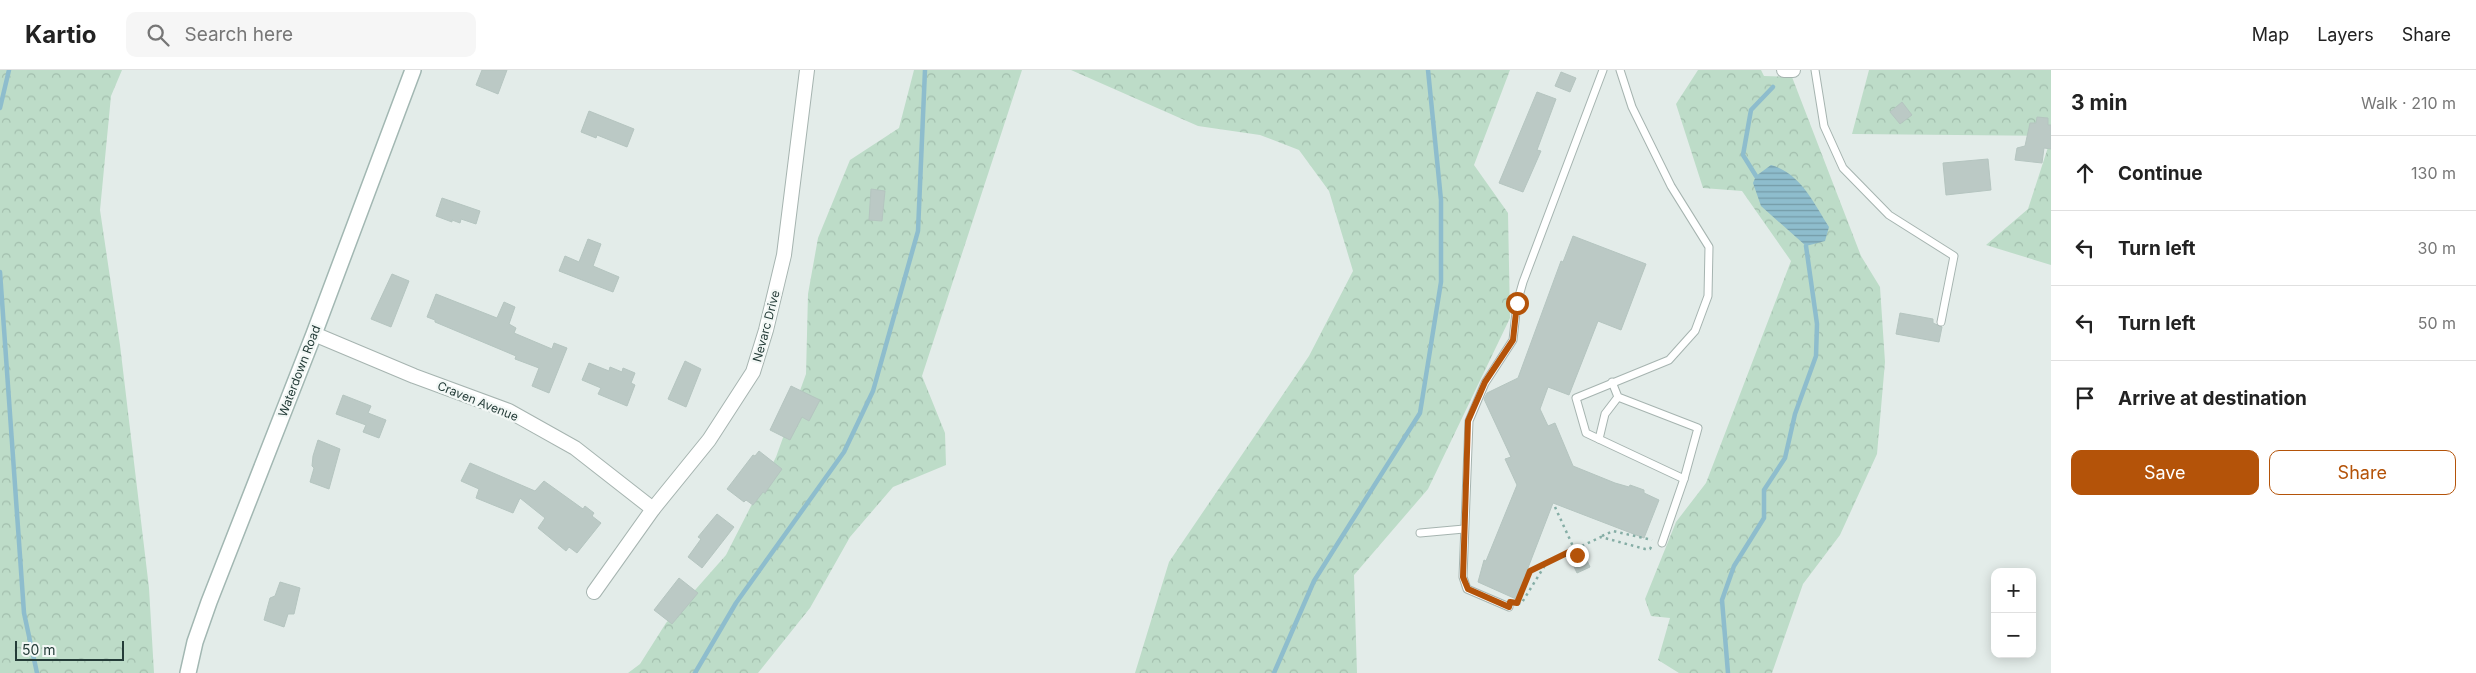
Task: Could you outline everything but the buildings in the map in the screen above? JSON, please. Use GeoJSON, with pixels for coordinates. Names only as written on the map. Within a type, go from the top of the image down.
{"type":"FeatureCollection","features":[{"type":"Feature","properties":{"kind":"main road","name":"Waterdown Road"},"geometry":{"type":"LineString","coordinates":[[188,673],[195,642],[209,602],[314,334],[413,70]]}},
{"type":"Feature","properties":{"kind":"street","name":"Nevarc Drive"},"geometry":{"type":"LineString","coordinates":[[594,592],[653,509],[709,440],[753,372],[766,330],[784,255],[807,70]]}},
{"type":"Feature","properties":{"kind":"street"},"geometry":{"type":"LineString","coordinates":[[1784,70],[1793,70]]}},
{"type":"Feature","properties":{"kind":"street","name":"Craven Avenue"},"geometry":{"type":"LineString","coordinates":[[314,334],[414,376],[509,411],[575,448],[653,509]]}},
{"type":"Feature","properties":{"kind":"lane"},"geometry":{"type":"LineString","coordinates":[[1509,607],[1468,589],[1463,577],[1468,421],[1485,382],[1513,340],[1517,303],[1523,282],[1603,70]]}},
{"type":"Feature","properties":{"kind":"lane"},"geometry":{"type":"LineString","coordinates":[[1620,70],[1632,107],[1664,170],[1709,247],[1708,296],[1695,331],[1669,360],[1576,398],[1586,433],[1684,479]]}},
{"type":"Feature","properties":{"kind":"lane"},"geometry":{"type":"LineString","coordinates":[[1815,70],[1824,126],[1843,168],[1889,214],[1954,256],[1941,322]]}},
{"type":"Feature","properties":{"kind":"lane"},"geometry":{"type":"LineString","coordinates":[[1612,382],[1618,397],[1698,428],[1684,479],[1662,543]]}},
{"type":"Feature","properties":{"kind":"lane"},"geometry":{"type":"LineString","coordinates":[[1599,439],[1605,414],[1618,397]]}},
{"type":"Feature","properties":{"kind":"lane"},"geometry":{"type":"LineString","coordinates":[[1420,532],[1464,529]]}},
{"type":"Feature","properties":{"kind":"path"},"geometry":{"type":"LineString","coordinates":[[1556,507],[1577,555]]}},
{"type":"Feature","properties":{"kind":"path"},"geometry":{"type":"LineString","coordinates":[[1517,603],[1530,571],[1613,531],[1654,540],[1650,548],[1645,549],[1601,537]]}},
{"type":"Feature","properties":{"kind":"path"},"geometry":{"type":"LineString","coordinates":[[1509,607],[1510,602],[1521,604],[1547,562]]}},
{"type":"Feature","properties":{"kind":"green space"},"geometry":{"type":"Polygon","coordinates":[[[0,70],[122,70],[111,96],[100,210],[120,345],[149,588],[154,673],[0,673],[0,70]]]}},
{"type":"Feature","properties":{"kind":"green space"},"geometry":{"type":"Polygon","coordinates":[[[914,70],[1022,70],[922,376],[945,433],[946,465],[893,487],[850,537],[810,608],[758,673],[628,673],[640,664],[666,623],[726,555],[776,457],[806,374],[808,294],[818,238],[850,160],[899,128],[914,70]]]}},
{"type":"Feature","properties":{"kind":"green space"},"geometry":{"type":"Polygon","coordinates":[[[1071,70],[1510,70],[1474,165],[1508,213],[1510,318],[1428,489],[1354,575],[1357,673],[1135,673],[1169,562],[1309,356],[1353,271],[1329,191],[1299,150],[1260,135],[1198,126],[1071,70]]]}},
{"type":"Feature","properties":{"kind":"green space"},"geometry":{"type":"Polygon","coordinates":[[[1698,70],[1761,70],[1764,76],[1792,77],[1861,256],[1880,287],[1885,362],[1877,454],[1840,535],[1803,584],[1772,673],[1679,673],[1658,660],[1670,618],[1651,616],[1645,599],[1676,522],[1706,483],[1791,261],[1742,191],[1703,188],[1676,104],[1698,70]]]}},
{"type":"Feature","properties":{"kind":"green space"},"geometry":{"type":"Polygon","coordinates":[[[1869,70],[2051,70],[2051,136],[1852,134],[1869,70]]]}},
{"type":"Feature","properties":{"kind":"green space"},"geometry":{"type":"Polygon","coordinates":[[[2051,138],[2051,265],[1986,245],[2028,209],[2051,138]]]}},
{"type":"Feature","properties":{"kind":"water"},"geometry":{"type":"Polygon","coordinates":[[[1771,165],[1790,175],[1812,199],[1829,227],[1825,241],[1806,246],[1761,206],[1753,183],[1756,176],[1771,165]]]}},
{"type":"Feature","properties":{"kind":"waterway"},"geometry":{"type":"LineString","coordinates":[[0,108],[9,70]]}},
{"type":"Feature","properties":{"kind":"waterway"},"geometry":{"type":"LineString","coordinates":[[695,673],[736,603],[844,452],[873,391],[918,231],[925,70]]}},
{"type":"Feature","properties":{"kind":"waterway"},"geometry":{"type":"LineString","coordinates":[[1274,673],[1314,581],[1420,413],[1441,282],[1441,200],[1428,70]]}},
{"type":"Feature","properties":{"kind":"waterway"},"geometry":{"type":"LineString","coordinates":[[1756,176],[1743,155],[1751,110],[1773,87]]}},
{"type":"Feature","properties":{"kind":"waterway"},"geometry":{"type":"LineString","coordinates":[[1728,673],[1722,600],[1734,566],[1764,518],[1764,490],[1785,458],[1795,414],[1816,356],[1817,324],[1806,246]]}},
{"type":"Feature","properties":{"kind":"waterway"},"geometry":{"type":"LineString","coordinates":[[0,272],[24,613],[37,673]]}},
{"type":"Feature","properties":{"kind":"route"},"geometry":{"type":"LineString","coordinates":[[1517,303],[1513,340],[1485,382],[1468,421],[1463,577],[1468,589],[1509,607],[1510,602],[1517,603],[1530,571],[1575,549],[1577,555]]}}]}
